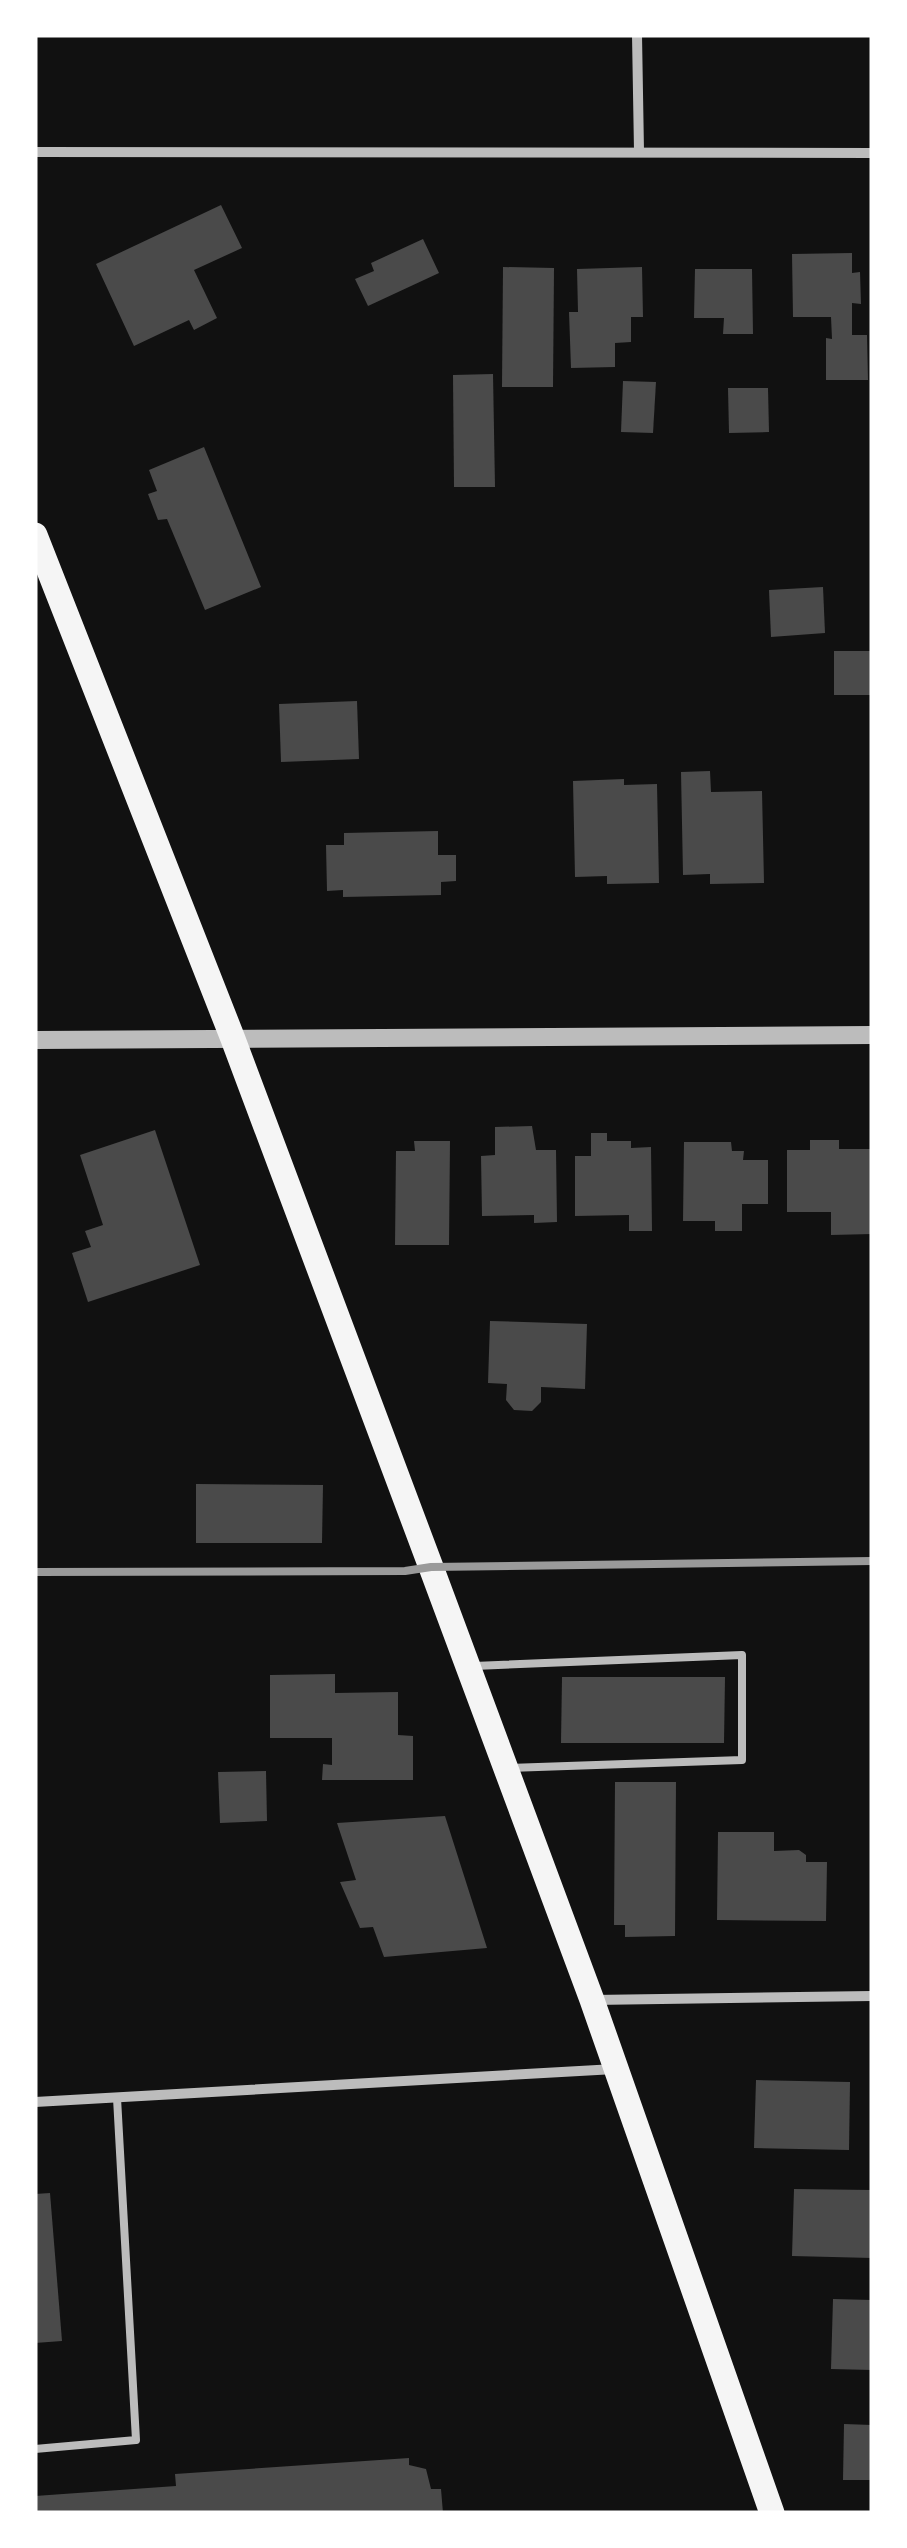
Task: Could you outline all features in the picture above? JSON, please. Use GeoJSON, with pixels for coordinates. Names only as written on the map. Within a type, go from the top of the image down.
{"type":"FeatureCollection","features":[{"type":"Feature","properties":{"kind":"main road"},"geometry":{"type":"LineString","coordinates":[[35,534],[233,1039],[592,2000],[772,2513]]}},
{"type":"Feature","properties":{"kind":"street"},"geometry":{"type":"LineString","coordinates":[[636,35],[639,151]]}},
{"type":"Feature","properties":{"kind":"street"},"geometry":{"type":"LineString","coordinates":[[35,152],[872,152]]}},
{"type":"Feature","properties":{"kind":"street"},"geometry":{"type":"LineString","coordinates":[[35,1040],[872,1035]]}},
{"type":"Feature","properties":{"kind":"street"},"geometry":{"type":"LineString","coordinates":[[592,2000],[872,1996]]}},
{"type":"Feature","properties":{"kind":"street"},"geometry":{"type":"LineString","coordinates":[[35,2102],[616,2069]]}},
{"type":"Feature","properties":{"kind":"lane"},"geometry":{"type":"LineString","coordinates":[[467,1666],[742,1655],[742,1760],[505,1768]]}},
{"type":"Feature","properties":{"kind":"lane"},"geometry":{"type":"LineString","coordinates":[[35,2448],[136,2440],[117,2098]]}},
{"type":"Feature","properties":{"kind":"building"},"geometry":{"type":"Polygon","coordinates":[[[221,205],[242,248],[194,270],[217,318],[194,330],[189,320],[134,346],[96,264],[221,205]]]}},
{"type":"Feature","properties":{"kind":"building"},"geometry":{"type":"Polygon","coordinates":[[[423,239],[439,273],[368,306],[355,279],[374,271],[371,263],[423,239]]]}},
{"type":"Feature","properties":{"kind":"building"},"geometry":{"type":"Polygon","coordinates":[[[852,253],[852,273],[860,272],[861,304],[852,303],[852,335],[867,335],[868,380],[826,380],[826,338],[832,339],[831,317],[793,317],[792,254],[852,253]]]}},
{"type":"Feature","properties":{"kind":"building"},"geometry":{"type":"Polygon","coordinates":[[[503,267],[554,268],[553,387],[502,387],[503,267]]]}},
{"type":"Feature","properties":{"kind":"building"},"geometry":{"type":"Polygon","coordinates":[[[642,267],[643,317],[631,317],[631,342],[615,343],[615,367],[571,368],[569,312],[578,312],[577,269],[642,267]]]}},
{"type":"Feature","properties":{"kind":"building"},"geometry":{"type":"Polygon","coordinates":[[[695,269],[752,269],[753,334],[723,334],[724,318],[694,318],[695,269]]]}},
{"type":"Feature","properties":{"kind":"building"},"geometry":{"type":"Polygon","coordinates":[[[493,374],[495,487],[454,487],[453,375],[493,374]]]}},
{"type":"Feature","properties":{"kind":"building"},"geometry":{"type":"Polygon","coordinates":[[[623,381],[656,382],[653,433],[621,432],[623,381]]]}},
{"type":"Feature","properties":{"kind":"building"},"geometry":{"type":"Polygon","coordinates":[[[728,388],[768,388],[769,432],[729,433],[728,388]]]}},
{"type":"Feature","properties":{"kind":"building"},"geometry":{"type":"Polygon","coordinates":[[[204,447],[261,587],[205,610],[167,519],[158,520],[148,494],[157,491],[149,470],[204,447]]]}},
{"type":"Feature","properties":{"kind":"building"},"geometry":{"type":"Polygon","coordinates":[[[823,587],[825,633],[771,637],[769,590],[823,587]]]}},
{"type":"Feature","properties":{"kind":"building"},"geometry":{"type":"Polygon","coordinates":[[[834,651],[872,651],[872,695],[834,695],[834,651]]]}},
{"type":"Feature","properties":{"kind":"building"},"geometry":{"type":"Polygon","coordinates":[[[357,701],[359,759],[281,762],[279,704],[357,701]]]}},
{"type":"Feature","properties":{"kind":"building"},"geometry":{"type":"Polygon","coordinates":[[[710,771],[711,792],[762,791],[764,883],[710,884],[710,874],[683,875],[681,772],[710,771]]]}},
{"type":"Feature","properties":{"kind":"building"},"geometry":{"type":"Polygon","coordinates":[[[624,779],[624,785],[657,784],[659,883],[607,884],[607,876],[575,877],[573,781],[624,779]]]}},
{"type":"Feature","properties":{"kind":"building"},"geometry":{"type":"Polygon","coordinates":[[[438,831],[438,855],[456,855],[456,881],[441,882],[441,895],[343,897],[343,890],[327,891],[326,845],[344,845],[344,833],[438,831]]]}},
{"type":"Feature","properties":{"kind":"building"},"geometry":{"type":"Polygon","coordinates":[[[532,1126],[536,1150],[556,1150],[557,1222],[534,1223],[534,1215],[482,1216],[481,1156],[495,1155],[495,1127],[532,1126]]]}},
{"type":"Feature","properties":{"kind":"building"},"geometry":{"type":"Polygon","coordinates":[[[155,1130],[200,1265],[88,1302],[72,1253],[91,1247],[85,1231],[103,1225],[80,1155],[155,1130]]]}},
{"type":"Feature","properties":{"kind":"building"},"geometry":{"type":"Polygon","coordinates":[[[591,1133],[607,1133],[607,1141],[631,1141],[631,1148],[651,1147],[652,1231],[629,1231],[629,1215],[575,1216],[575,1156],[591,1156],[591,1133]]]}},
{"type":"Feature","properties":{"kind":"building"},"geometry":{"type":"Polygon","coordinates":[[[810,1140],[839,1140],[839,1149],[872,1149],[872,1234],[831,1235],[831,1212],[787,1212],[787,1150],[810,1150],[810,1140]]]}},
{"type":"Feature","properties":{"kind":"building"},"geometry":{"type":"Polygon","coordinates":[[[414,1141],[450,1141],[449,1245],[395,1245],[396,1151],[415,1151],[414,1141]]]}},
{"type":"Feature","properties":{"kind":"building"},"geometry":{"type":"Polygon","coordinates":[[[684,1142],[731,1142],[732,1151],[744,1151],[743,1160],[768,1160],[768,1204],[742,1204],[742,1231],[715,1231],[715,1221],[683,1221],[684,1142]]]}},
{"type":"Feature","properties":{"kind":"building"},"geometry":{"type":"Polygon","coordinates":[[[490,1321],[587,1324],[585,1389],[541,1387],[541,1402],[532,1411],[514,1410],[506,1400],[507,1384],[488,1383],[490,1321]]]}},
{"type":"Feature","properties":{"kind":"building"},"geometry":{"type":"Polygon","coordinates":[[[196,1484],[323,1485],[322,1543],[196,1543],[196,1484]]]}},
{"type":"Feature","properties":{"kind":"building"},"geometry":{"type":"Polygon","coordinates":[[[335,1674],[335,1693],[398,1692],[398,1735],[413,1736],[413,1780],[322,1780],[323,1764],[332,1765],[332,1738],[270,1738],[270,1675],[335,1674]]]}},
{"type":"Feature","properties":{"kind":"building"},"geometry":{"type":"Polygon","coordinates":[[[562,1677],[725,1677],[724,1743],[561,1743],[562,1677]]]}},
{"type":"Feature","properties":{"kind":"building"},"geometry":{"type":"Polygon","coordinates":[[[266,1771],[267,1821],[220,1823],[218,1772],[266,1771]]]}},
{"type":"Feature","properties":{"kind":"building"},"geometry":{"type":"Polygon","coordinates":[[[615,1782],[676,1782],[675,1936],[625,1937],[625,1925],[614,1925],[615,1782]]]}},
{"type":"Feature","properties":{"kind":"building"},"geometry":{"type":"Polygon","coordinates":[[[445,1816],[487,1948],[384,1957],[373,1927],[360,1928],[340,1882],[356,1880],[337,1823],[445,1816]]]}},
{"type":"Feature","properties":{"kind":"building"},"geometry":{"type":"Polygon","coordinates":[[[718,1832],[774,1832],[774,1851],[799,1850],[806,1855],[806,1862],[827,1862],[826,1921],[717,1920],[718,1832]]]}},
{"type":"Feature","properties":{"kind":"building"},"geometry":{"type":"Polygon","coordinates":[[[756,2080],[850,2082],[849,2150],[754,2148],[756,2080]]]}},
{"type":"Feature","properties":{"kind":"building"},"geometry":{"type":"Polygon","coordinates":[[[794,2189],[872,2190],[872,2258],[792,2256],[794,2189]]]}},
{"type":"Feature","properties":{"kind":"building"},"geometry":{"type":"Polygon","coordinates":[[[50,2193],[62,2341],[35,2343],[35,2194],[50,2193]]]}},
{"type":"Feature","properties":{"kind":"building"},"geometry":{"type":"Polygon","coordinates":[[[833,2299],[872,2300],[872,2370],[831,2369],[833,2299]]]}},
{"type":"Feature","properties":{"kind":"building"},"geometry":{"type":"Polygon","coordinates":[[[844,2424],[872,2425],[872,2480],[843,2480],[844,2424]]]}},
{"type":"Feature","properties":{"kind":"building"},"geometry":{"type":"Polygon","coordinates":[[[409,2458],[409,2465],[426,2469],[431,2489],[441,2489],[443,2513],[35,2513],[35,2496],[176,2486],[175,2474],[409,2458]]]}},
{"type":"Feature","properties":{"kind":"railway"},"geometry":{"type":"LineString","coordinates":[[35,1572],[405,1571],[431,1567],[872,1561]]}}]}
